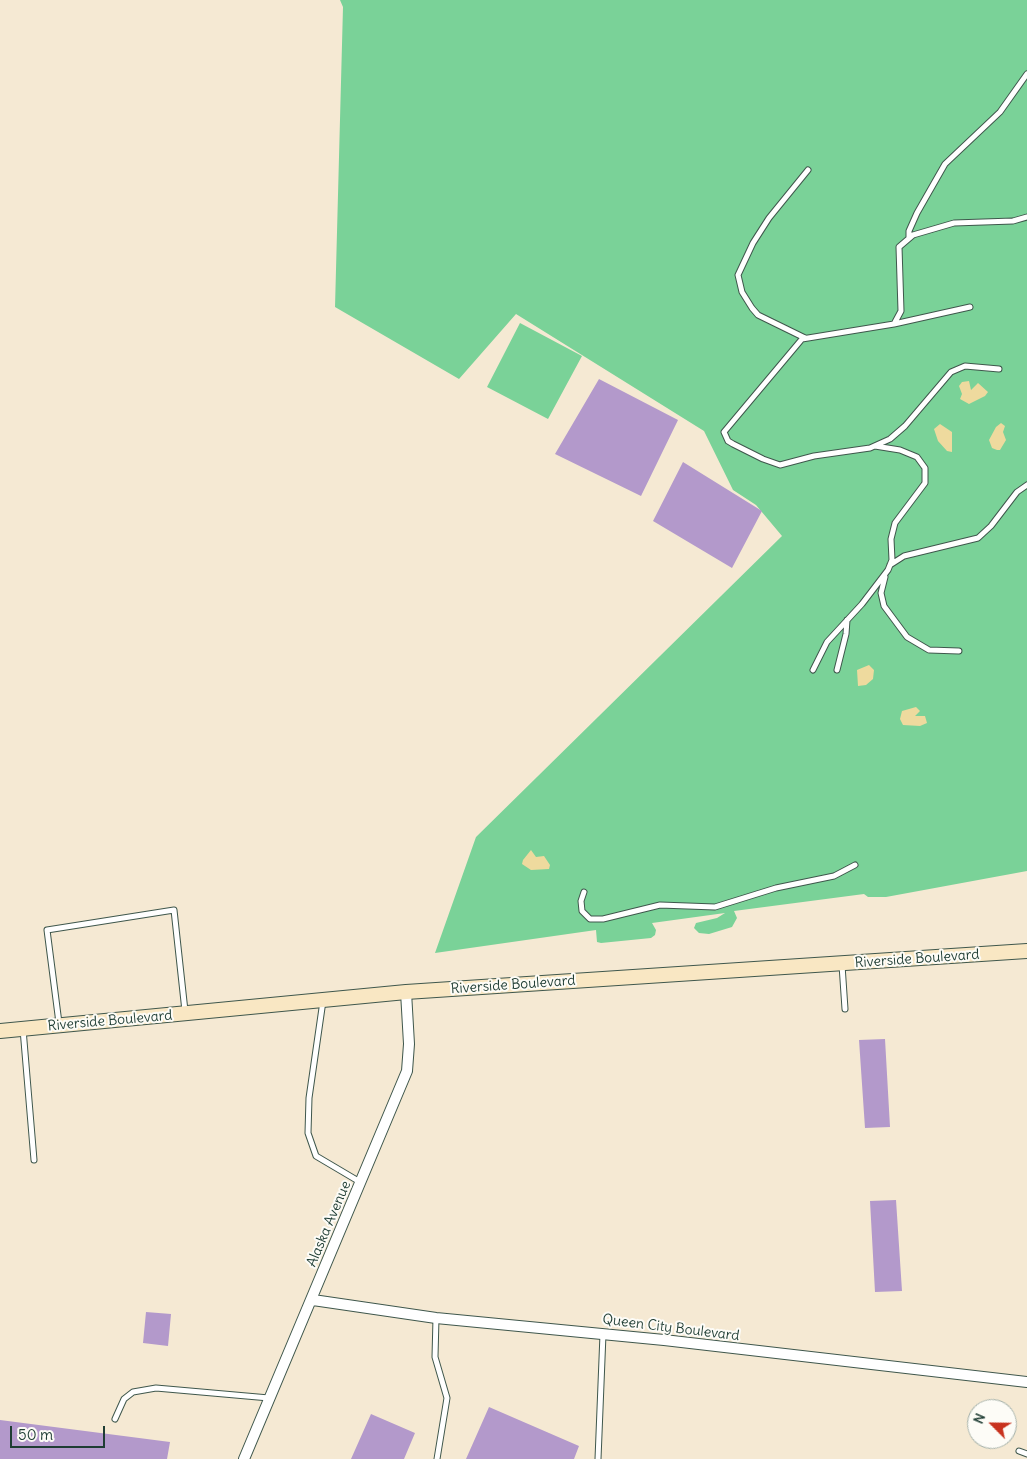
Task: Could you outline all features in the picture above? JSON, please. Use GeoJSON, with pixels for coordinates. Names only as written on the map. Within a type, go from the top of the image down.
{"type":"FeatureCollection","features":[{"type":"Feature","properties":{"kind":"main road","name":"Riverside Boulevard"},"geometry":{"type":"LineString","coordinates":[[0,1030],[60,1026],[406,992],[1027,951]]}},
{"type":"Feature","properties":{"kind":"street","name":"Alaska Avenue"},"geometry":{"type":"LineString","coordinates":[[244,1459],[313,1300],[407,1071],[409,1044],[406,992]]}},
{"type":"Feature","properties":{"kind":"street","name":"Queen City Boulevard"},"geometry":{"type":"LineString","coordinates":[[313,1300],[436,1318],[603,1334],[1027,1382]]}},
{"type":"Feature","properties":{"kind":"lane"},"geometry":{"type":"LineString","coordinates":[[908,238],[917,213],[945,164],[1000,112],[1027,74]]}},
{"type":"Feature","properties":{"kind":"lane"},"geometry":{"type":"LineString","coordinates":[[808,170],[768,218],[753,243],[738,275],[742,292],[758,315],[805,338],[894,324],[970,307]]}},
{"type":"Feature","properties":{"kind":"lane"},"geometry":{"type":"LineString","coordinates":[[894,324],[901,311],[899,247],[908,238],[954,223],[1013,222],[1027,217]]}},
{"type":"Feature","properties":{"kind":"lane"},"geometry":{"type":"LineString","coordinates":[[805,338],[724,432],[728,440],[763,459],[780,465],[814,456],[875,446],[890,439],[905,426],[951,372],[965,366],[998,369]]}},
{"type":"Feature","properties":{"kind":"lane"},"geometry":{"type":"LineString","coordinates":[[875,446],[912,453],[922,462],[926,475],[919,492],[895,523],[891,539],[892,560],[881,593],[884,606],[907,637],[929,650],[959,651]]}},
{"type":"Feature","properties":{"kind":"lane"},"geometry":{"type":"LineString","coordinates":[[813,670],[827,642],[862,604],[889,568],[910,554],[978,538],[991,526],[1017,492],[1027,484]]}},
{"type":"Feature","properties":{"kind":"lane"},"geometry":{"type":"LineString","coordinates":[[837,670],[846,634],[847,620]]}},
{"type":"Feature","properties":{"kind":"lane"},"geometry":{"type":"LineString","coordinates":[[584,892],[581,900],[582,911],[590,919],[603,919],[660,905],[715,906],[776,888],[834,876],[855,865]]}},
{"type":"Feature","properties":{"kind":"lane"},"geometry":{"type":"LineString","coordinates":[[60,1026],[47,930],[174,910],[186,1014]]}},
{"type":"Feature","properties":{"kind":"lane"},"geometry":{"type":"LineString","coordinates":[[842,964],[845,1009]]}},
{"type":"Feature","properties":{"kind":"lane"},"geometry":{"type":"LineString","coordinates":[[323,1000],[309,1098],[308,1133],[316,1156],[362,1182]]}},
{"type":"Feature","properties":{"kind":"lane"},"geometry":{"type":"LineString","coordinates":[[23,1029],[34,1160]]}},
{"type":"Feature","properties":{"kind":"lane"},"geometry":{"type":"LineString","coordinates":[[436,1318],[435,1357],[447,1398],[437,1459]]}},
{"type":"Feature","properties":{"kind":"lane"},"geometry":{"type":"LineString","coordinates":[[598,1459],[603,1334]]}},
{"type":"Feature","properties":{"kind":"lane"},"geometry":{"type":"LineString","coordinates":[[115,1419],[124,1399],[133,1392],[156,1388],[270,1398]]}},
{"type":"Feature","properties":{"kind":"lane"},"geometry":{"type":"LineString","coordinates":[[1019,1451],[1027,1454]]}},
{"type":"Feature","properties":{"kind":"green space"},"geometry":{"type":"Polygon","coordinates":[[[340,0],[1027,0],[1027,871],[886,897],[868,897],[864,894],[734,911],[737,918],[732,927],[709,934],[699,933],[694,928],[696,923],[717,918],[725,913],[652,923],[656,930],[655,935],[651,938],[601,943],[597,942],[596,930],[435,953],[476,837],[782,536],[756,505],[733,490],[704,431],[516,314],[459,379],[335,307],[343,7],[340,0]]]}},
{"type":"Feature","properties":{"kind":"green space"},"geometry":{"type":"Polygon","coordinates":[[[520,323],[582,356],[548,419],[487,387],[520,323]]]}},
{"type":"Feature","properties":{"kind":"sand"},"geometry":{"type":"Polygon","coordinates":[[[969,381],[971,390],[978,383],[988,392],[985,396],[969,404],[960,399],[962,394],[959,386],[962,382],[969,381]]]}},
{"type":"Feature","properties":{"kind":"sand"},"geometry":{"type":"Polygon","coordinates":[[[1001,423],[1005,426],[1003,432],[1006,440],[1000,450],[997,450],[992,448],[989,440],[996,427],[1001,423]]]}},
{"type":"Feature","properties":{"kind":"sand"},"geometry":{"type":"Polygon","coordinates":[[[940,424],[952,432],[952,452],[947,451],[938,441],[934,429],[940,424]]]}},
{"type":"Feature","properties":{"kind":"sand"},"geometry":{"type":"Polygon","coordinates":[[[869,665],[874,670],[873,679],[866,685],[858,686],[857,670],[869,665]]]}},
{"type":"Feature","properties":{"kind":"sand"},"geometry":{"type":"Polygon","coordinates":[[[916,707],[920,711],[915,716],[925,716],[927,723],[920,726],[903,725],[900,719],[902,711],[916,707]]]}},
{"type":"Feature","properties":{"kind":"sand"},"geometry":{"type":"Polygon","coordinates":[[[531,850],[536,857],[544,856],[550,865],[549,869],[531,870],[522,864],[531,850]]]}},
{"type":"Feature","properties":{"kind":"building"},"geometry":{"type":"Polygon","coordinates":[[[599,379],[678,420],[641,496],[555,454],[599,379]]]}},
{"type":"Feature","properties":{"kind":"building"},"geometry":{"type":"Polygon","coordinates":[[[683,462],[762,511],[732,568],[653,521],[683,462]]]}},
{"type":"Feature","properties":{"kind":"building"},"geometry":{"type":"Polygon","coordinates":[[[885,1039],[890,1127],[865,1128],[859,1040],[885,1039]]]}},
{"type":"Feature","properties":{"kind":"building"},"geometry":{"type":"Polygon","coordinates":[[[896,1200],[902,1291],[875,1292],[870,1201],[896,1200]]]}},
{"type":"Feature","properties":{"kind":"building"},"geometry":{"type":"Polygon","coordinates":[[[146,1312],[171,1314],[168,1346],[143,1343],[146,1312]]]}},
{"type":"Feature","properties":{"kind":"building"},"geometry":{"type":"Polygon","coordinates":[[[489,1407],[579,1446],[574,1459],[466,1459],[489,1407]]]}},
{"type":"Feature","properties":{"kind":"building"},"geometry":{"type":"Polygon","coordinates":[[[371,1414],[415,1433],[404,1459],[351,1459],[371,1414]]]}},
{"type":"Feature","properties":{"kind":"building"},"geometry":{"type":"Polygon","coordinates":[[[0,1420],[170,1442],[167,1459],[0,1459],[0,1420]]]}}]}
